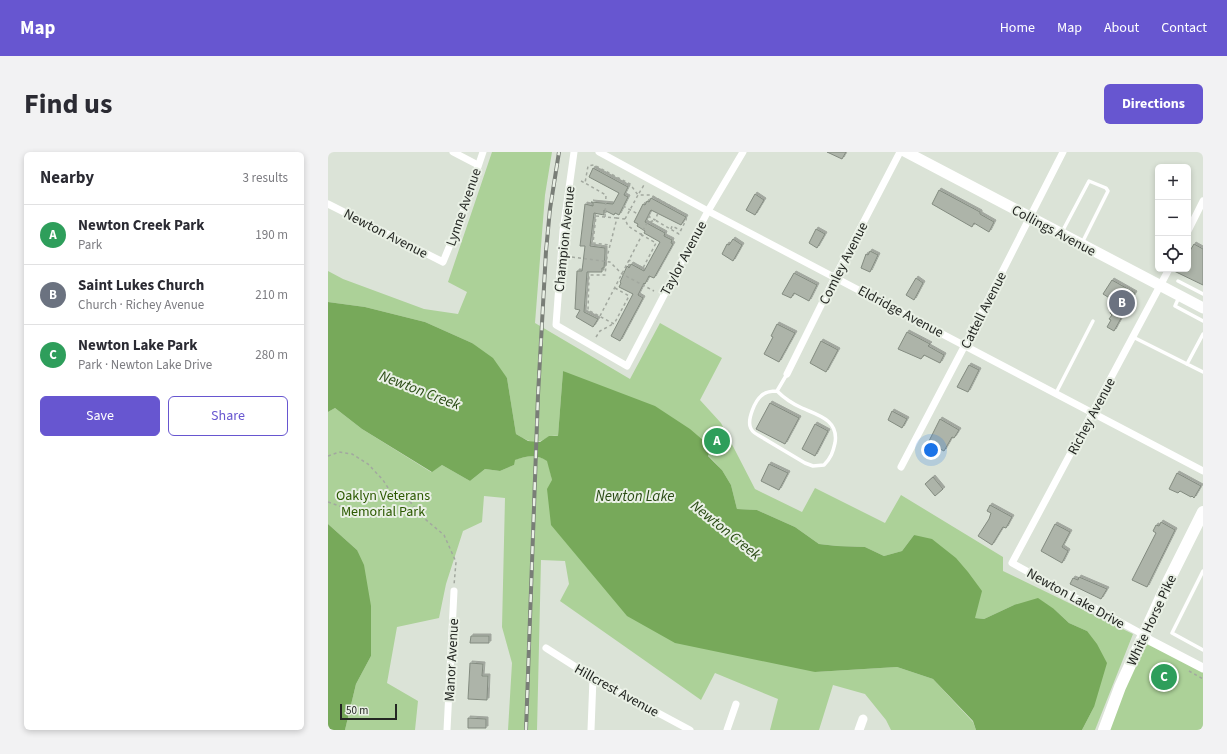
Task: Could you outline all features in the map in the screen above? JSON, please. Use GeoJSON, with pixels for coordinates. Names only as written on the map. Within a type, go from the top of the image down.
{"type":"FeatureCollection","features":[{"type":"Feature","properties":{"kind":"highway","name":"White Horse Pike"},"geometry":{"type":"LineString","coordinates":[[1104,730],[1120,687],[1203,512]]}},
{"type":"Feature","properties":{"kind":"main road","name":"Collings Avenue"},"geometry":{"type":"LineString","coordinates":[[906,152],[1203,308]]}},
{"type":"Feature","properties":{"kind":"street"},"geometry":{"type":"LineString","coordinates":[[453,152],[478,165]]}},
{"type":"Feature","properties":{"kind":"street","name":"Lynne Avenue"},"geometry":{"type":"LineString","coordinates":[[443,262],[459,223],[483,152]]}},
{"type":"Feature","properties":{"kind":"street","name":"Champion Avenue"},"geometry":{"type":"LineString","coordinates":[[574,152],[563,231],[556,326],[627,366]]}},
{"type":"Feature","properties":{"kind":"street","name":"Eldridge Avenue"},"geometry":{"type":"LineString","coordinates":[[599,152],[708,211],[1203,471]]}},
{"type":"Feature","properties":{"kind":"street","name":"Taylor Avenue"},"geometry":{"type":"LineString","coordinates":[[627,366],[708,211],[743,152]]}},
{"type":"Feature","properties":{"kind":"street","name":"Comley Avenue"},"geometry":{"type":"LineString","coordinates":[[787,374],[835,277],[900,152]]}},
{"type":"Feature","properties":{"kind":"street","name":"Cattell Avenue"},"geometry":{"type":"LineString","coordinates":[[901,466],[1031,218],[1063,152]]}},
{"type":"Feature","properties":{"kind":"street"},"geometry":{"type":"LineString","coordinates":[[1191,225],[1203,200]]}},
{"type":"Feature","properties":{"kind":"street","name":"Newton Avenue"},"geometry":{"type":"LineString","coordinates":[[328,204],[443,262]]}},
{"type":"Feature","properties":{"kind":"street","name":"Richey Avenue"},"geometry":{"type":"LineString","coordinates":[[1012,563],[1168,272]]}},
{"type":"Feature","properties":{"kind":"street","name":"Newton Lake Drive"},"geometry":{"type":"LineString","coordinates":[[1012,563],[1144,635],[1149,640],[1203,668]]}},
{"type":"Feature","properties":{"kind":"street","name":"Manor Avenue"},"geometry":{"type":"LineString","coordinates":[[448,730],[454,591]]}},
{"type":"Feature","properties":{"kind":"street","name":"Hillcrest Avenue"},"geometry":{"type":"LineString","coordinates":[[546,648],[593,678],[690,730]]}},
{"type":"Feature","properties":{"kind":"street"},"geometry":{"type":"LineString","coordinates":[[591,730],[593,678]]}},
{"type":"Feature","properties":{"kind":"street"},"geometry":{"type":"LineString","coordinates":[[727,730],[736,704]]}},
{"type":"Feature","properties":{"kind":"street"},"geometry":{"type":"LineString","coordinates":[[859,730],[863,718]]}},
{"type":"Feature","properties":{"kind":"lane"},"geometry":{"type":"LineString","coordinates":[[1061,234],[1089,181],[1106,188],[1108,191],[1082,244]]}},
{"type":"Feature","properties":{"kind":"lane"},"geometry":{"type":"LineString","coordinates":[[1178,281],[1203,294]]}},
{"type":"Feature","properties":{"kind":"lane"},"geometry":{"type":"LineString","coordinates":[[1180,296],[1175,306],[1203,320]]}},
{"type":"Feature","properties":{"kind":"lane"},"geometry":{"type":"LineString","coordinates":[[1056,393],[1093,321]]}},
{"type":"Feature","properties":{"kind":"lane"},"geometry":{"type":"LineString","coordinates":[[1187,364],[1203,334]]}},
{"type":"Feature","properties":{"kind":"lane"},"geometry":{"type":"LineString","coordinates":[[1134,337],[1203,372]]}},
{"type":"Feature","properties":{"kind":"lane"},"geometry":{"type":"LineString","coordinates":[[777,391],[788,401],[824,418],[833,428],[835,439],[833,453],[824,465],[813,466],[805,463],[752,431],[749,425],[757,401],[766,393],[777,391],[787,374]]}},
{"type":"Feature","properties":{"kind":"lane"},"geometry":{"type":"LineString","coordinates":[[1203,571],[1172,633],[1203,650]]}},
{"type":"Feature","properties":{"kind":"path"},"geometry":{"type":"LineString","coordinates":[[585,183],[588,168],[590,165],[594,165],[630,184],[638,195]]}},
{"type":"Feature","properties":{"kind":"path"},"geometry":{"type":"LineString","coordinates":[[581,181],[606,195],[605,217]]}},
{"type":"Feature","properties":{"kind":"path"},"geometry":{"type":"LineString","coordinates":[[629,260],[643,268],[656,243],[628,226],[625,219],[645,183]]}},
{"type":"Feature","properties":{"kind":"path"},"geometry":{"type":"LineString","coordinates":[[638,195],[651,195],[686,214],[686,220],[680,234],[648,216]]}},
{"type":"Feature","properties":{"kind":"path"},"geometry":{"type":"LineString","coordinates":[[623,206],[638,214]]}},
{"type":"Feature","properties":{"kind":"path"},"geometry":{"type":"LineString","coordinates":[[600,316],[647,223],[654,220],[658,213]]}},
{"type":"Feature","properties":{"kind":"path"},"geometry":{"type":"LineString","coordinates":[[610,245],[593,243],[596,216],[625,219]]}},
{"type":"Feature","properties":{"kind":"path"},"geometry":{"type":"LineString","coordinates":[[614,324],[588,310],[589,275],[605,276],[610,245],[617,218]]}},
{"type":"Feature","properties":{"kind":"path"},"geometry":{"type":"LineString","coordinates":[[671,229],[674,222]]}},
{"type":"Feature","properties":{"kind":"path"},"geometry":{"type":"LineString","coordinates":[[672,226],[681,230]]}},
{"type":"Feature","properties":{"kind":"path"},"geometry":{"type":"LineString","coordinates":[[572,257],[607,260],[612,262],[622,274],[654,291]]}},
{"type":"Feature","properties":{"kind":"path"},"geometry":{"type":"LineString","coordinates":[[596,337],[600,331],[614,324],[629,296],[614,288]]}},
{"type":"Feature","properties":{"kind":"path"},"geometry":{"type":"LineString","coordinates":[[328,456],[338,452],[352,454],[368,464],[383,480],[392,494],[409,500],[419,514],[444,535],[456,562],[454,591]]}},
{"type":"Feature","properties":{"kind":"path"},"geometry":{"type":"LineString","coordinates":[[328,502],[345,508],[388,511],[403,510],[419,514]]}},
{"type":"Feature","properties":{"kind":"green space"},"geometry":{"type":"Polygon","coordinates":[[[492,152],[552,152],[545,195],[535,323],[630,379],[660,323],[722,358],[700,400],[721,423],[755,489],[802,512],[815,488],[885,523],[901,495],[1003,557],[1003,571],[1133,634],[1095,730],[1082,730],[1094,707],[1087,631],[1069,623],[1054,609],[1014,605],[984,619],[975,618],[914,535],[902,551],[884,556],[865,547],[819,544],[795,527],[757,510],[737,509],[731,485],[722,470],[708,455],[563,371],[558,436],[549,437],[537,442],[527,440],[516,434],[507,378],[472,343],[425,322],[365,307],[328,302],[328,271],[343,279],[424,309],[458,314],[467,292],[448,282],[492,152]]]}},
{"type":"Feature","properties":{"kind":"green space","name":"Oaklyn Veterans Memorial Park"},"geometry":{"type":"Polygon","coordinates":[[[335,408],[362,429],[431,472],[442,465],[470,481],[485,469],[500,471],[514,465],[514,460],[523,457],[539,457],[548,461],[552,480],[815,672],[897,667],[933,679],[973,722],[976,730],[891,730],[886,720],[865,694],[833,685],[819,730],[770,730],[778,699],[715,673],[701,700],[560,601],[569,584],[565,561],[541,560],[537,730],[508,730],[512,663],[502,627],[505,498],[484,496],[482,522],[463,531],[446,584],[439,618],[397,627],[387,683],[418,701],[415,730],[345,730],[356,684],[371,656],[357,550],[328,524],[328,412],[335,408]]]}},
{"type":"Feature","properties":{"kind":"green space"},"geometry":{"type":"Polygon","coordinates":[[[1144,635],[1203,667],[1203,730],[1104,730],[1144,635]]]}},
{"type":"Feature","properties":{"kind":"water","name":"Newton Lake"},"geometry":{"type":"Polygon","coordinates":[[[328,302],[365,307],[425,322],[472,343],[493,358],[507,378],[516,434],[528,441],[540,442],[549,436],[558,436],[563,371],[655,406],[690,429],[711,447],[708,456],[722,470],[731,485],[737,509],[757,510],[795,527],[819,544],[865,547],[884,556],[902,551],[914,535],[932,539],[956,558],[982,591],[975,618],[984,619],[1014,605],[1038,598],[1054,609],[1069,623],[1087,631],[1097,644],[1107,663],[1094,707],[1082,730],[976,730],[973,721],[933,679],[897,667],[815,672],[675,643],[627,616],[551,525],[547,489],[552,480],[547,461],[539,457],[524,457],[515,460],[514,465],[500,471],[485,469],[470,481],[442,465],[432,472],[362,429],[335,408],[328,412],[328,302]]]}},
{"type":"Feature","properties":{"kind":"water"},"geometry":{"type":"Polygon","coordinates":[[[328,524],[357,550],[364,565],[371,606],[371,656],[356,684],[345,730],[328,730],[328,524]]]}},
{"type":"Feature","properties":{"kind":"building"},"geometry":{"type":"Polygon","coordinates":[[[827,152],[846,152],[842,159],[827,152]]]}},
{"type":"Feature","properties":{"kind":"building"},"geometry":{"type":"Polygon","coordinates":[[[593,168],[628,187],[624,195],[628,197],[619,215],[615,213],[614,215],[604,210],[604,215],[594,213],[590,246],[605,248],[605,253],[604,268],[602,268],[602,272],[587,272],[584,312],[598,319],[593,327],[576,317],[580,310],[575,309],[577,271],[582,271],[585,246],[580,246],[585,204],[593,206],[593,203],[591,202],[613,204],[619,193],[589,177],[593,168]]]}},
{"type":"Feature","properties":{"kind":"building"},"geometry":{"type":"Polygon","coordinates":[[[939,190],[980,212],[980,214],[994,222],[989,232],[974,223],[972,227],[932,204],[939,190]]]}},
{"type":"Feature","properties":{"kind":"building"},"geometry":{"type":"Polygon","coordinates":[[[755,194],[764,200],[755,215],[746,210],[755,194]]]}},
{"type":"Feature","properties":{"kind":"building"},"geometry":{"type":"Polygon","coordinates":[[[651,198],[686,217],[681,225],[651,210],[645,222],[665,233],[664,236],[672,240],[671,243],[673,244],[654,278],[649,276],[645,284],[644,283],[638,295],[643,298],[620,341],[611,336],[633,294],[619,287],[620,282],[627,266],[629,268],[631,264],[644,271],[660,242],[644,233],[645,231],[634,222],[643,204],[645,205],[647,201],[649,202],[651,198]]]}},
{"type":"Feature","properties":{"kind":"building"},"geometry":{"type":"Polygon","coordinates":[[[816,229],[825,234],[817,248],[809,243],[816,229]]]}},
{"type":"Feature","properties":{"kind":"building"},"geometry":{"type":"Polygon","coordinates":[[[733,239],[742,245],[733,261],[722,254],[727,244],[729,245],[733,239]]]}},
{"type":"Feature","properties":{"kind":"building"},"geometry":{"type":"Polygon","coordinates":[[[1194,244],[1203,249],[1203,285],[1176,272],[1191,272],[1191,249],[1194,244]]]}},
{"type":"Feature","properties":{"kind":"building"},"geometry":{"type":"Polygon","coordinates":[[[870,251],[878,255],[870,272],[861,268],[866,254],[868,255],[870,251]]]}},
{"type":"Feature","properties":{"kind":"building"},"geometry":{"type":"Polygon","coordinates":[[[794,273],[817,285],[809,301],[794,293],[791,298],[782,294],[794,273]]]}},
{"type":"Feature","properties":{"kind":"building"},"geometry":{"type":"Polygon","coordinates":[[[916,278],[923,283],[914,300],[906,295],[916,278]]]}},
{"type":"Feature","properties":{"kind":"building"},"geometry":{"type":"Polygon","coordinates":[[[1112,280],[1135,293],[1114,331],[1107,327],[1111,320],[1109,319],[1112,315],[1110,313],[1116,302],[1103,294],[1112,280]]]}},
{"type":"Feature","properties":{"kind":"building"},"geometry":{"type":"Polygon","coordinates":[[[777,324],[795,333],[779,362],[764,354],[773,337],[771,336],[777,324]]]}},
{"type":"Feature","properties":{"kind":"building"},"geometry":{"type":"Polygon","coordinates":[[[907,332],[930,344],[928,346],[944,355],[940,363],[924,355],[921,359],[898,349],[907,332]]]}},
{"type":"Feature","properties":{"kind":"building"},"geometry":{"type":"Polygon","coordinates":[[[821,341],[838,350],[826,372],[810,363],[821,341]]]}},
{"type":"Feature","properties":{"kind":"building"},"geometry":{"type":"Polygon","coordinates":[[[969,365],[979,370],[968,392],[957,387],[969,365]]]}},
{"type":"Feature","properties":{"kind":"building"},"geometry":{"type":"Polygon","coordinates":[[[770,403],[799,418],[785,444],[756,429],[770,403]]]}},
{"type":"Feature","properties":{"kind":"building"},"geometry":{"type":"Polygon","coordinates":[[[892,411],[907,419],[902,428],[888,420],[892,411]]]}},
{"type":"Feature","properties":{"kind":"building"},"geometry":{"type":"Polygon","coordinates":[[[940,419],[959,430],[954,438],[952,437],[944,451],[928,443],[940,419]]]}},
{"type":"Feature","properties":{"kind":"building"},"geometry":{"type":"Polygon","coordinates":[[[815,424],[828,431],[815,456],[802,449],[815,424]]]}},
{"type":"Feature","properties":{"kind":"building"},"geometry":{"type":"Polygon","coordinates":[[[769,464],[788,473],[779,490],[761,481],[769,464]]]}},
{"type":"Feature","properties":{"kind":"building"},"geometry":{"type":"Polygon","coordinates":[[[1177,473],[1201,486],[1194,498],[1180,491],[1178,493],[1169,489],[1177,473]]]}},
{"type":"Feature","properties":{"kind":"building"},"geometry":{"type":"Polygon","coordinates":[[[933,477],[943,489],[935,496],[925,484],[933,477]]]}},
{"type":"Feature","properties":{"kind":"building"},"geometry":{"type":"Polygon","coordinates":[[[990,505],[1012,517],[1006,528],[1003,527],[992,545],[978,536],[989,519],[991,513],[987,511],[990,505]]]}},
{"type":"Feature","properties":{"kind":"building"},"geometry":{"type":"Polygon","coordinates":[[[1161,522],[1175,530],[1147,587],[1132,580],[1156,533],[1153,531],[1156,525],[1159,526],[1161,522]]]}},
{"type":"Feature","properties":{"kind":"building"},"geometry":{"type":"Polygon","coordinates":[[[1055,524],[1070,532],[1062,547],[1068,551],[1062,563],[1041,551],[1055,524]]]}},
{"type":"Feature","properties":{"kind":"building"},"geometry":{"type":"Polygon","coordinates":[[[1079,577],[1107,589],[1101,599],[1070,584],[1073,578],[1078,580],[1079,577]]]}},
{"type":"Feature","properties":{"kind":"building"},"geometry":{"type":"Polygon","coordinates":[[[471,636],[489,636],[489,643],[470,643],[471,636]]]}},
{"type":"Feature","properties":{"kind":"building"},"geometry":{"type":"Polygon","coordinates":[[[470,663],[483,664],[482,676],[488,676],[487,700],[468,699],[470,663]]]}},
{"type":"Feature","properties":{"kind":"building"},"geometry":{"type":"Polygon","coordinates":[[[468,718],[486,719],[486,728],[468,728],[468,718]]]}},
{"type":"Feature","properties":{"kind":"railway"},"geometry":{"type":"LineString","coordinates":[[526,730],[538,395],[546,251],[550,209],[559,152]]}},
{"type":"Feature","properties":{"kind":"place","name":"Saint Lukes Church"},"geometry":{"type":"Point","coordinates":[1122,303]}},
{"type":"Feature","properties":{"kind":"place","name":"Newton Creek Park"},"geometry":{"type":"Point","coordinates":[717,441]}},
{"type":"Feature","properties":{"kind":"place","name":"Newton Lake Park"},"geometry":{"type":"Point","coordinates":[1164,677]}},
{"type":"Feature","properties":{"kind":"water label","name":"Newton Creek"},"geometry":{"type":"Point","coordinates":[420,390]}},
{"type":"Feature","properties":{"kind":"water label","name":"Newton Creek"},"geometry":{"type":"Point","coordinates":[726,530]}}]}
